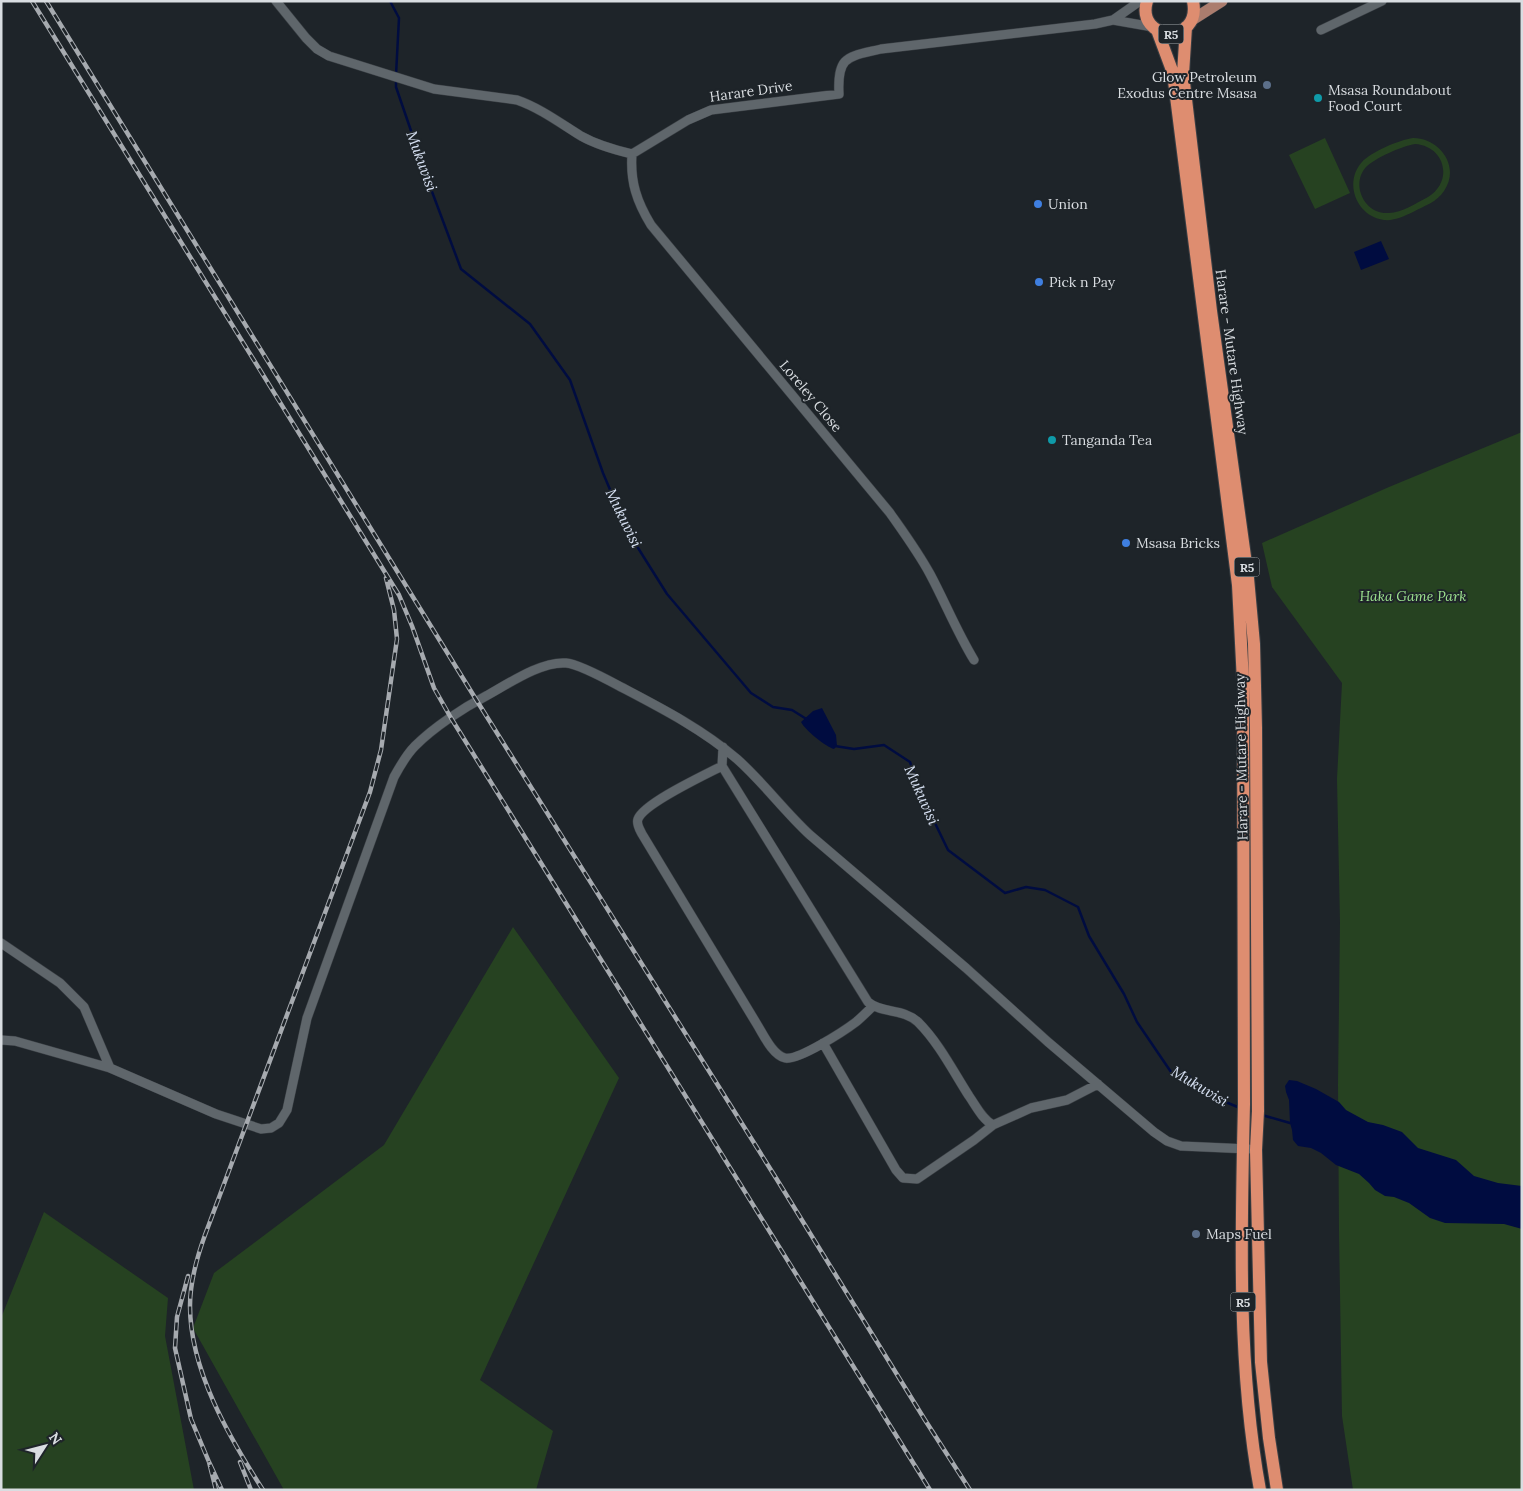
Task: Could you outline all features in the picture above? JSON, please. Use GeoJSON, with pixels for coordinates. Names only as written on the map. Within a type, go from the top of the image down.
{"type":"FeatureCollection","features":[{"type":"Feature","properties":{"kind":"highway","name":"R5"},"geometry":{"type":"LineString","coordinates":[[1147,1],[1145,12],[1148,21],[1155,29],[1169,34],[1175,33],[1189,24],[1194,9],[1193,1]]}},
{"type":"Feature","properties":{"kind":"highway","name":"Harare - Mutare Highway"},"geometry":{"type":"LineString","coordinates":[[1189,24],[1183,74],[1211,311],[1248,578],[1254,644],[1258,1114],[1256,1150],[1260,1362],[1277,1490]]}},
{"type":"Feature","properties":{"kind":"highway","name":"Harare - Mutare Highway"},"geometry":{"type":"LineString","coordinates":[[1155,29],[1173,73],[1238,585],[1243,692],[1244,1108],[1242,1254],[1246,1374],[1252,1440],[1260,1490]]}},
{"type":"Feature","properties":{"kind":"main road"},"geometry":{"type":"LineString","coordinates":[[1189,24],[1222,1]]}},
{"type":"Feature","properties":{"kind":"street"},"geometry":{"type":"LineString","coordinates":[[276,1],[306,38],[324,53],[389,76],[446,91],[517,100],[529,104],[594,142],[632,154]]}},
{"type":"Feature","properties":{"kind":"street","name":"Harare Drive"},"geometry":{"type":"LineString","coordinates":[[632,154],[688,120],[711,110],[839,94],[838,80],[841,68],[844,61],[851,56],[881,49],[1095,24],[1113,20],[1140,1]]}},
{"type":"Feature","properties":{"kind":"street"},"geometry":{"type":"LineString","coordinates":[[1321,30],[1382,1]]}},
{"type":"Feature","properties":{"kind":"street","name":"Harare Drive"},"geometry":{"type":"LineString","coordinates":[[1113,20],[1155,29]]}},
{"type":"Feature","properties":{"kind":"street","name":"Loreley Close"},"geometry":{"type":"LineString","coordinates":[[632,154],[631,167],[636,196],[651,225],[890,513],[914,546],[974,660]]}},
{"type":"Feature","properties":{"kind":"street"},"geometry":{"type":"LineString","coordinates":[[1,1040],[15,1041],[110,1068],[246,1125],[261,1129],[271,1128],[279,1123],[287,1110],[307,1018],[394,777],[404,760],[428,734],[477,701],[538,668],[560,663],[574,665],[610,681],[681,719],[723,747],[752,774],[810,835],[966,968],[1138,1120],[1172,1144],[1256,1150]]}},
{"type":"Feature","properties":{"kind":"street"},"geometry":{"type":"LineString","coordinates":[[723,747],[722,766],[868,1002],[874,1006],[898,1011],[918,1023],[935,1043],[979,1110],[989,1123],[994,1125]]}},
{"type":"Feature","properties":{"kind":"street"},"geometry":{"type":"LineString","coordinates":[[722,766],[664,796],[639,817],[638,822],[639,827],[715,958],[772,1048],[784,1058],[794,1058],[823,1044],[857,1022],[874,1006]]}},
{"type":"Feature","properties":{"kind":"street"},"geometry":{"type":"LineString","coordinates":[[1,944],[60,983],[84,1007],[110,1068]]}},
{"type":"Feature","properties":{"kind":"street"},"geometry":{"type":"LineString","coordinates":[[823,1044],[896,1170],[903,1178],[917,1179],[994,1125],[1031,1108],[1068,1100],[1098,1084]]}},
{"type":"Feature","properties":{"kind":"green space"},"geometry":{"type":"Polygon","coordinates":[[[1325,138],[1350,193],[1315,209],[1289,155],[1325,138]]]}},
{"type":"Feature","properties":{"kind":"green space"},"geometry":{"type":"Polygon","coordinates":[[[1413,138],[1431,143],[1445,155],[1449,163],[1449,182],[1438,198],[1413,212],[1392,220],[1375,218],[1366,213],[1356,198],[1353,189],[1356,170],[1372,154],[1400,141],[1413,138]],[[1415,144],[1403,147],[1382,156],[1366,167],[1361,174],[1359,182],[1362,198],[1367,204],[1380,212],[1394,213],[1414,205],[1436,190],[1443,174],[1442,165],[1439,157],[1425,146],[1415,144]]]}},
{"type":"Feature","properties":{"kind":"green space","name":"Haka Game Park"},"geometry":{"type":"Polygon","coordinates":[[[1522,432],[1522,1490],[1353,1490],[1342,1416],[1339,1231],[1340,923],[1337,779],[1342,683],[1272,587],[1262,543],[1389,487],[1522,432]]]}},
{"type":"Feature","properties":{"kind":"green space"},"geometry":{"type":"Polygon","coordinates":[[[513,927],[619,1078],[480,1380],[553,1431],[536,1490],[284,1490],[193,1328],[214,1273],[384,1145],[513,927]]]}},
{"type":"Feature","properties":{"kind":"green space"},"geometry":{"type":"Polygon","coordinates":[[[44,1212],[168,1298],[165,1336],[194,1490],[1,1490],[1,1318],[44,1212]]]}},
{"type":"Feature","properties":{"kind":"shaded area"},"geometry":{"type":"Polygon","coordinates":[[[1381,241],[1389,259],[1361,270],[1354,252],[1381,241]]]}},
{"type":"Feature","properties":{"kind":"shaded area"},"geometry":{"type":"Polygon","coordinates":[[[822,708],[836,735],[837,746],[834,749],[816,738],[801,722],[813,711],[822,708]]]}},
{"type":"Feature","properties":{"kind":"shaded area"},"geometry":{"type":"Polygon","coordinates":[[[1289,1080],[1297,1081],[1316,1089],[1339,1102],[1346,1110],[1368,1122],[1402,1132],[1418,1148],[1456,1160],[1474,1176],[1498,1183],[1522,1186],[1522,1229],[1504,1224],[1445,1223],[1430,1218],[1409,1203],[1394,1197],[1385,1196],[1375,1190],[1359,1174],[1336,1165],[1321,1153],[1311,1148],[1298,1146],[1293,1140],[1290,1123],[1289,1100],[1285,1086],[1289,1080]]]}},
{"type":"Feature","properties":{"kind":"waterway","name":"Mukuvisi"},"geometry":{"type":"LineString","coordinates":[[390,1],[399,18],[396,75]]}},
{"type":"Feature","properties":{"kind":"waterway","name":"Mukuvisi"},"geometry":{"type":"LineString","coordinates":[[396,81],[396,87],[431,189],[461,269],[530,324],[570,380],[603,473],[628,532],[667,594],[751,693],[773,707],[792,710],[808,720]]}},
{"type":"Feature","properties":{"kind":"waterway","name":"Mukuvisi"},"geometry":{"type":"LineString","coordinates":[[835,746],[854,749],[884,745],[910,762],[920,792],[948,850],[1005,893],[1026,887],[1045,890],[1078,907],[1089,936],[1124,994],[1137,1022],[1171,1072],[1190,1077],[1209,1095],[1240,1108]]}},
{"type":"Feature","properties":{"kind":"waterway","name":"Mukuvisi"},"geometry":{"type":"LineString","coordinates":[[1262,1115],[1290,1123]]}},
{"type":"Feature","properties":{"kind":"railway"},"geometry":{"type":"LineString","coordinates":[[32,1],[399,595],[434,688],[451,718],[930,1490]]}},
{"type":"Feature","properties":{"kind":"railway"},"geometry":{"type":"LineString","coordinates":[[46,1],[477,701],[970,1490]]}},
{"type":"Feature","properties":{"kind":"railway"},"geometry":{"type":"LineString","coordinates":[[263,1490],[237,1448],[204,1378],[192,1330],[191,1288],[205,1235],[370,792],[381,750],[397,639],[394,610],[386,578]]}},
{"type":"Feature","properties":{"kind":"railway"},"geometry":{"type":"LineString","coordinates":[[188,1276],[177,1317],[175,1348],[191,1419],[209,1462]]}},
{"type":"Feature","properties":{"kind":"railway"},"geometry":{"type":"LineString","coordinates":[[216,1490],[209,1462],[222,1490]]}},
{"type":"Feature","properties":{"kind":"railway"},"geometry":{"type":"LineString","coordinates":[[240,1462],[251,1490]]}},
{"type":"Feature","properties":{"kind":"place","name":"Glow Petroleum Exodus Centre Msasa"},"geometry":{"type":"Point","coordinates":[1267,85]}},
{"type":"Feature","properties":{"kind":"place","name":"Msasa Roundabout Food Court"},"geometry":{"type":"Point","coordinates":[1318,98]}},
{"type":"Feature","properties":{"kind":"place","name":"Union"},"geometry":{"type":"Point","coordinates":[1038,204]}},
{"type":"Feature","properties":{"kind":"place","name":"Pick n Pay"},"geometry":{"type":"Point","coordinates":[1039,282]}},
{"type":"Feature","properties":{"kind":"place","name":"Tanganda Tea"},"geometry":{"type":"Point","coordinates":[1052,440]}},
{"type":"Feature","properties":{"kind":"place","name":"Msasa Bricks"},"geometry":{"type":"Point","coordinates":[1126,543]}},
{"type":"Feature","properties":{"kind":"place","name":"Maps Fuel"},"geometry":{"type":"Point","coordinates":[1196,1234]}}]}
